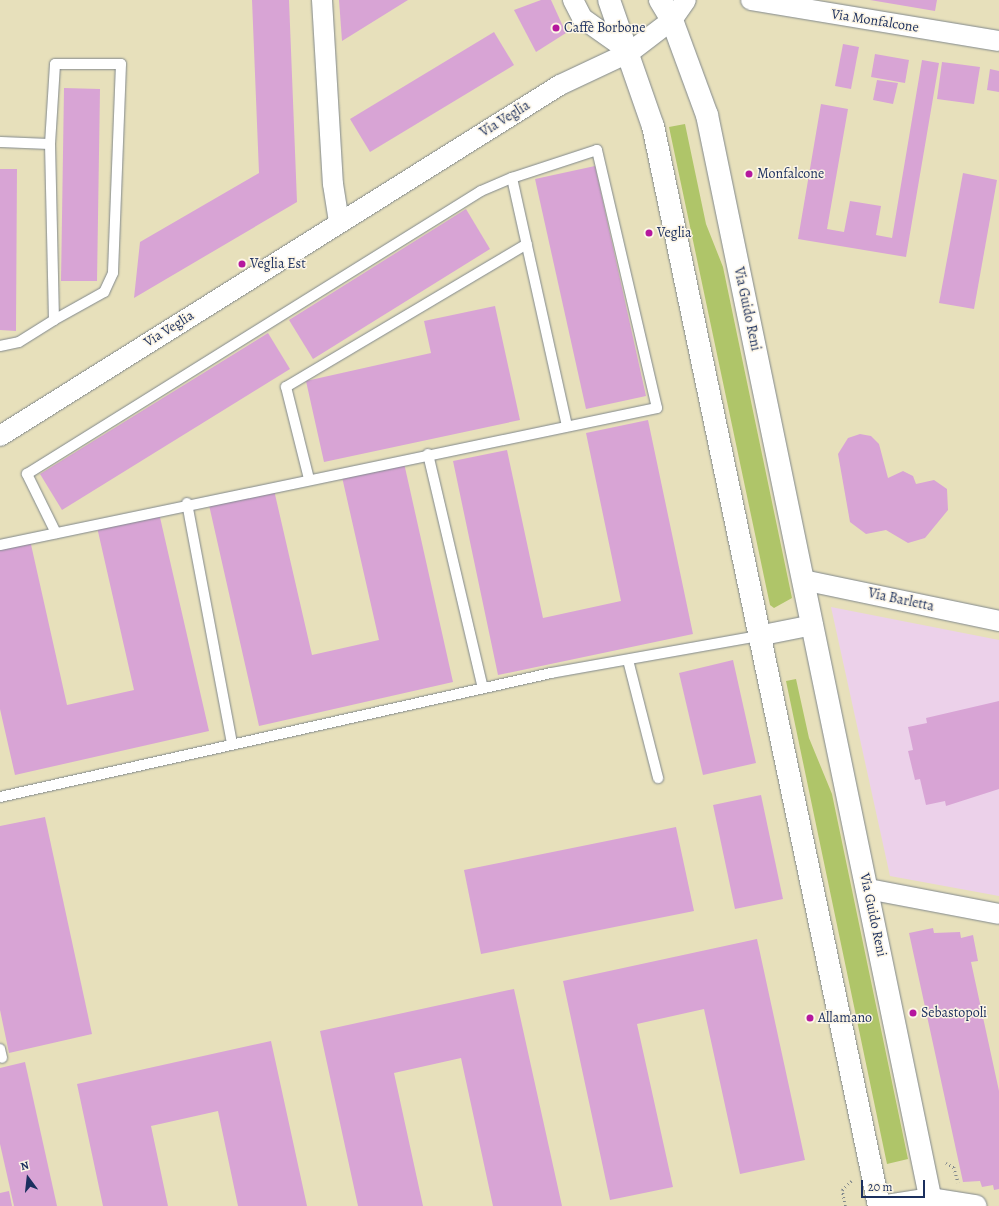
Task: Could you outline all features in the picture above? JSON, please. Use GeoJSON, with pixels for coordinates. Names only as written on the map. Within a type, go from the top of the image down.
{"type":"FeatureCollection","features":[{"type":"Feature","properties":{"kind":"main road"},"geometry":{"type":"LineString","coordinates":[[609,0],[630,52],[653,126],[758,636],[879,1206]]}},
{"type":"Feature","properties":{"kind":"main road","name":"Via Guido Reni"},"geometry":{"type":"LineString","coordinates":[[660,0],[672,20],[707,115],[932,1202]]}},
{"type":"Feature","properties":{"kind":"main road"},"geometry":{"type":"LineString","coordinates":[[885,1206],[932,1202],[975,1206]]}},
{"type":"Feature","properties":{"kind":"street"},"geometry":{"type":"LineString","coordinates":[[322,0],[333,184],[339,222]]}},
{"type":"Feature","properties":{"kind":"street"},"geometry":{"type":"LineString","coordinates":[[573,0],[582,18],[630,52]]}},
{"type":"Feature","properties":{"kind":"street","name":"Via Veglia"},"geometry":{"type":"LineString","coordinates":[[0,436],[560,84],[630,52],[672,20],[686,0]]}},
{"type":"Feature","properties":{"kind":"street","name":"Via Monfalcone"},"geometry":{"type":"LineString","coordinates":[[751,0],[999,41]]}},
{"type":"Feature","properties":{"kind":"street","name":"Via Barletta"},"geometry":{"type":"LineString","coordinates":[[803,580],[999,620]]}},
{"type":"Feature","properties":{"kind":"street"},"geometry":{"type":"LineString","coordinates":[[758,636],[813,625]]}},
{"type":"Feature","properties":{"kind":"street"},"geometry":{"type":"LineString","coordinates":[[868,890],[999,914]]}},
{"type":"Feature","properties":{"kind":"lane"},"geometry":{"type":"LineString","coordinates":[[0,346],[19,342],[54,320],[104,292],[113,273],[121,64],[55,64],[50,144],[54,320]]}},
{"type":"Feature","properties":{"kind":"lane"},"geometry":{"type":"LineString","coordinates":[[0,142],[50,144]]}},
{"type":"Feature","properties":{"kind":"lane"},"geometry":{"type":"LineString","coordinates":[[0,545],[56,533],[186,504],[657,408],[597,150],[512,178],[481,191],[27,474],[56,533]]}},
{"type":"Feature","properties":{"kind":"lane"},"geometry":{"type":"LineString","coordinates":[[512,178],[567,426]]}},
{"type":"Feature","properties":{"kind":"lane"},"geometry":{"type":"LineString","coordinates":[[309,479],[286,387],[527,244]]}},
{"type":"Feature","properties":{"kind":"lane"},"geometry":{"type":"LineString","coordinates":[[428,454],[483,688]]}},
{"type":"Feature","properties":{"kind":"lane"},"geometry":{"type":"LineString","coordinates":[[186,504],[232,743]]}},
{"type":"Feature","properties":{"kind":"lane"},"geometry":{"type":"LineString","coordinates":[[0,797],[232,743],[483,688],[758,636]]}},
{"type":"Feature","properties":{"kind":"lane"},"geometry":{"type":"LineString","coordinates":[[628,660],[658,778]]}},
{"type":"Feature","properties":{"kind":"shaded area"},"geometry":{"type":"Polygon","coordinates":[[[831,607],[999,640],[999,896],[890,876],[831,607]]]}},
{"type":"Feature","properties":{"kind":"green space"},"geometry":{"type":"Polygon","coordinates":[[[685,124],[706,224],[723,267],[792,598],[774,608],[770,605],[669,127],[685,124]]]}},
{"type":"Feature","properties":{"kind":"green space"},"geometry":{"type":"Polygon","coordinates":[[[796,679],[809,738],[832,794],[908,1159],[887,1164],[786,681],[796,679]]]}},
{"type":"Feature","properties":{"kind":"building"},"geometry":{"type":"Polygon","coordinates":[[[252,0],[289,0],[297,202],[134,298],[140,242],[259,173],[252,0]]]}},
{"type":"Feature","properties":{"kind":"building"},"geometry":{"type":"Polygon","coordinates":[[[339,0],[408,0],[342,41],[339,0]]]}},
{"type":"Feature","properties":{"kind":"building"},"geometry":{"type":"Polygon","coordinates":[[[541,0],[551,0],[566,33],[536,52],[514,10],[541,0]]]}},
{"type":"Feature","properties":{"kind":"building"},"geometry":{"type":"Polygon","coordinates":[[[870,0],[937,0],[935,11],[870,0]]]}},
{"type":"Feature","properties":{"kind":"building"},"geometry":{"type":"Polygon","coordinates":[[[494,32],[514,65],[370,152],[350,119],[494,32]]]}},
{"type":"Feature","properties":{"kind":"building"},"geometry":{"type":"Polygon","coordinates":[[[843,44],[859,47],[851,89],[835,86],[843,44]]]}},
{"type":"Feature","properties":{"kind":"building"},"geometry":{"type":"Polygon","coordinates":[[[875,54],[909,60],[905,83],[871,77],[875,54]]]}},
{"type":"Feature","properties":{"kind":"building"},"geometry":{"type":"Polygon","coordinates":[[[922,60],[939,63],[906,257],[798,239],[821,104],[848,109],[827,229],[844,232],[850,201],[881,206],[876,235],[892,238],[922,60]]]}},
{"type":"Feature","properties":{"kind":"building"},"geometry":{"type":"Polygon","coordinates":[[[942,62],[980,67],[974,104],[937,99],[942,62]]]}},
{"type":"Feature","properties":{"kind":"building"},"geometry":{"type":"Polygon","coordinates":[[[990,69],[999,71],[999,92],[987,90],[990,69]]]}},
{"type":"Feature","properties":{"kind":"building"},"geometry":{"type":"Polygon","coordinates":[[[877,80],[898,83],[893,104],[873,100],[877,80]]]}},
{"type":"Feature","properties":{"kind":"building"},"geometry":{"type":"Polygon","coordinates":[[[64,88],[100,89],[97,281],[61,281],[64,88]]]}},
{"type":"Feature","properties":{"kind":"building"},"geometry":{"type":"Polygon","coordinates":[[[595,166],[646,396],[586,409],[535,179],[595,166]]]}},
{"type":"Feature","properties":{"kind":"building"},"geometry":{"type":"Polygon","coordinates":[[[0,169],[17,169],[16,331],[0,330],[0,169]]]}},
{"type":"Feature","properties":{"kind":"building"},"geometry":{"type":"Polygon","coordinates":[[[963,173],[997,180],[974,309],[939,303],[963,173]]]}},
{"type":"Feature","properties":{"kind":"building"},"geometry":{"type":"Polygon","coordinates":[[[466,209],[490,249],[313,359],[289,320],[466,209]]]}},
{"type":"Feature","properties":{"kind":"building"},"geometry":{"type":"Polygon","coordinates":[[[495,306],[520,420],[324,462],[306,381],[431,353],[424,321],[495,306]]]}},
{"type":"Feature","properties":{"kind":"building"},"geometry":{"type":"Polygon","coordinates":[[[268,333],[290,369],[62,510],[40,474],[268,333]]]}},
{"type":"Feature","properties":{"kind":"building"},"geometry":{"type":"Polygon","coordinates":[[[648,420],[693,634],[498,675],[453,461],[507,450],[543,618],[621,601],[586,433],[648,420]]]}},
{"type":"Feature","properties":{"kind":"building"},"geometry":{"type":"Polygon","coordinates":[[[860,434],[871,436],[879,444],[888,478],[903,471],[913,476],[916,484],[934,480],[947,489],[948,510],[925,538],[908,543],[886,530],[866,534],[850,522],[838,454],[848,438],[860,434]]]}},
{"type":"Feature","properties":{"kind":"building"},"geometry":{"type":"Polygon","coordinates":[[[404,463],[453,682],[259,726],[209,505],[274,490],[312,655],[379,640],[342,477],[404,463]]]}},
{"type":"Feature","properties":{"kind":"building"},"geometry":{"type":"Polygon","coordinates":[[[159,513],[209,731],[15,775],[0,709],[0,547],[30,540],[67,705],[134,690],[97,527],[159,513]]]}},
{"type":"Feature","properties":{"kind":"building"},"geometry":{"type":"Polygon","coordinates":[[[733,660],[756,763],[703,775],[679,673],[733,660]]]}},
{"type":"Feature","properties":{"kind":"building"},"geometry":{"type":"Polygon","coordinates":[[[999,701],[999,789],[946,806],[945,801],[926,805],[920,779],[915,780],[908,751],[913,750],[908,727],[927,723],[926,718],[999,701]]]}},
{"type":"Feature","properties":{"kind":"building"},"geometry":{"type":"Polygon","coordinates":[[[761,795],[783,899],[735,909],[713,805],[761,795]]]}},
{"type":"Feature","properties":{"kind":"building"},"geometry":{"type":"Polygon","coordinates":[[[45,817],[92,1034],[9,1053],[0,1010],[0,826],[45,817]]]}},
{"type":"Feature","properties":{"kind":"building"},"geometry":{"type":"Polygon","coordinates":[[[676,827],[694,911],[481,954],[464,870],[676,827]]]}},
{"type":"Feature","properties":{"kind":"building"},"geometry":{"type":"Polygon","coordinates":[[[933,928],[934,933],[960,932],[961,938],[973,935],[978,961],[971,962],[999,1091],[999,1189],[994,1190],[993,1185],[982,1187],[980,1181],[963,1182],[909,933],[933,928]]]}},
{"type":"Feature","properties":{"kind":"building"},"geometry":{"type":"Polygon","coordinates":[[[757,939],[805,1160],[740,1174],[704,1009],[637,1024],[673,1187],[610,1200],[563,981],[757,939]]]}},
{"type":"Feature","properties":{"kind":"building"},"geometry":{"type":"Polygon","coordinates":[[[514,989],[562,1206],[493,1206],[461,1058],[394,1073],[423,1206],[358,1206],[320,1031],[514,989]]]}},
{"type":"Feature","properties":{"kind":"building"},"geometry":{"type":"Polygon","coordinates":[[[271,1041],[307,1206],[238,1206],[218,1111],[151,1126],[168,1206],[103,1206],[77,1084],[271,1041]]]}},
{"type":"Feature","properties":{"kind":"building"},"geometry":{"type":"Polygon","coordinates":[[[25,1062],[57,1206],[14,1206],[0,1144],[0,1068],[25,1062]]]}},
{"type":"Feature","properties":{"kind":"building"},"geometry":{"type":"Polygon","coordinates":[[[9,1191],[12,1206],[0,1206],[0,1193],[9,1191]]]}},
{"type":"Feature","properties":{"kind":"place","name":"Caffè Borbone"},"geometry":{"type":"Point","coordinates":[556,28]}},
{"type":"Feature","properties":{"kind":"place","name":"Monfalcone"},"geometry":{"type":"Point","coordinates":[749,174]}},
{"type":"Feature","properties":{"kind":"place","name":"Veglia"},"geometry":{"type":"Point","coordinates":[649,233]}},
{"type":"Feature","properties":{"kind":"place","name":"Veglia Est"},"geometry":{"type":"Point","coordinates":[242,264]}},
{"type":"Feature","properties":{"kind":"place","name":"Sebastopoli"},"geometry":{"type":"Point","coordinates":[913,1013]}},
{"type":"Feature","properties":{"kind":"place","name":"Allamano"},"geometry":{"type":"Point","coordinates":[810,1018]}}]}
